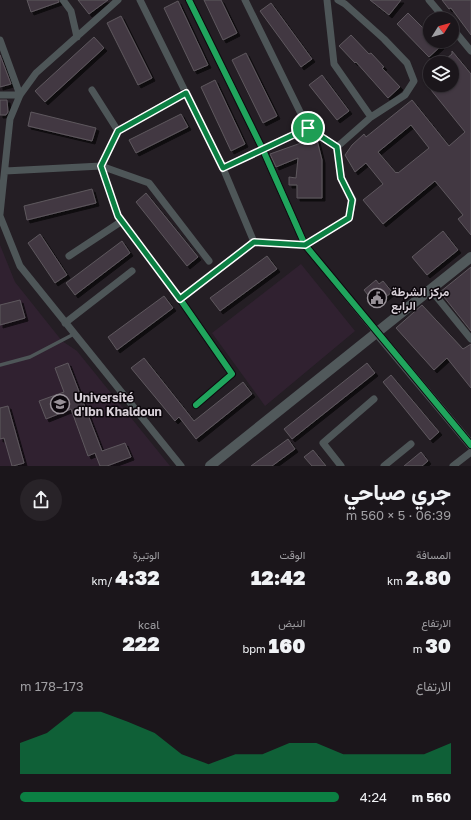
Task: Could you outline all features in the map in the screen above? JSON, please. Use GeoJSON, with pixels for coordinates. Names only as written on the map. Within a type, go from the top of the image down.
{"type":"FeatureCollection","features":[{"type":"Feature","properties":{"kind":"main road"},"geometry":{"type":"LineString","coordinates":[[210,466],[471,257]]}},
{"type":"Feature","properties":{"kind":"street"},"geometry":{"type":"LineString","coordinates":[[63,0],[71,11],[77,36]]}},
{"type":"Feature","properties":{"kind":"street"},"geometry":{"type":"LineString","coordinates":[[118,0],[36,73],[20,95],[10,119],[0,215],[20,266],[181,466]]}},
{"type":"Feature","properties":{"kind":"street"},"geometry":{"type":"LineString","coordinates":[[140,0],[223,168],[254,242]]}},
{"type":"Feature","properties":{"kind":"street"},"geometry":{"type":"LineString","coordinates":[[189,0],[263,150],[305,245],[471,446]]}},
{"type":"Feature","properties":{"kind":"street"},"geometry":{"type":"LineString","coordinates":[[180,299],[254,242],[305,245],[349,218],[352,200],[341,178],[337,147],[308,128],[245,0]]}},
{"type":"Feature","properties":{"kind":"street"},"geometry":{"type":"LineString","coordinates":[[327,0],[334,64],[372,117]]}},
{"type":"Feature","properties":{"kind":"street"},"geometry":{"type":"LineString","coordinates":[[337,147],[372,117],[405,95],[414,81],[407,63],[384,39],[345,4],[338,0]]}},
{"type":"Feature","properties":{"kind":"street"},"geometry":{"type":"LineString","coordinates":[[429,0],[439,12]]}},
{"type":"Feature","properties":{"kind":"street"},"geometry":{"type":"LineString","coordinates":[[459,36],[471,50]]}},
{"type":"Feature","properties":{"kind":"street"},"geometry":{"type":"LineString","coordinates":[[0,40],[20,95]]}},
{"type":"Feature","properties":{"kind":"street"},"geometry":{"type":"LineString","coordinates":[[92,90],[118,131]]}},
{"type":"Feature","properties":{"kind":"street"},"geometry":{"type":"LineString","coordinates":[[186,93],[118,131],[101,166],[118,216],[180,299],[232,374],[196,405]]}},
{"type":"Feature","properties":{"kind":"street"},"geometry":{"type":"LineString","coordinates":[[0,95],[20,95]]}},
{"type":"Feature","properties":{"kind":"street"},"geometry":{"type":"LineString","coordinates":[[223,168],[308,128]]}},
{"type":"Feature","properties":{"kind":"street"},"geometry":{"type":"LineString","coordinates":[[5,171],[101,166],[149,183],[209,261]]}},
{"type":"Feature","properties":{"kind":"street"},"geometry":{"type":"LineString","coordinates":[[68,256],[122,221]]}},
{"type":"Feature","properties":{"kind":"street"},"geometry":{"type":"LineString","coordinates":[[65,322],[132,271]]}},
{"type":"Feature","properties":{"kind":"street"},"geometry":{"type":"LineString","coordinates":[[431,290],[471,339]]}},
{"type":"Feature","properties":{"kind":"street"},"geometry":{"type":"LineString","coordinates":[[341,466],[323,443],[374,399]]}},
{"type":"Feature","properties":{"kind":"street"},"geometry":{"type":"LineString","coordinates":[[384,466],[411,444]]}},
{"type":"Feature","properties":{"kind":"street"},"geometry":{"type":"LineString","coordinates":[[453,466],[471,452]]}},
{"type":"Feature","properties":{"kind":"lane"},"geometry":{"type":"LineString","coordinates":[[0,365],[30,357],[74,334]]}},
{"type":"Feature","properties":{"kind":"shaded area","name":"Université d'Ibn Khaldoun"},"geometry":{"type":"Polygon","coordinates":[[[0,245],[15,282],[62,341],[77,351],[170,466],[0,466],[0,245]]]}},
{"type":"Feature","properties":{"kind":"shaded area"},"geometry":{"type":"Polygon","coordinates":[[[301,264],[355,331],[265,406],[212,333],[301,264]]]}},
{"type":"Feature","properties":{"kind":"building"},"geometry":{"type":"Polygon","coordinates":[[[27,0],[58,0],[59,2],[31,12],[27,0]]]}},
{"type":"Feature","properties":{"kind":"building"},"geometry":{"type":"Polygon","coordinates":[[[78,0],[108,0],[89,14],[78,0]]]}},
{"type":"Feature","properties":{"kind":"building"},"geometry":{"type":"Polygon","coordinates":[[[204,0],[221,0],[237,33],[223,40],[204,0]]]}},
{"type":"Feature","properties":{"kind":"building"},"geometry":{"type":"Polygon","coordinates":[[[370,0],[401,0],[389,15],[370,0]]]}},
{"type":"Feature","properties":{"kind":"building"},"geometry":{"type":"Polygon","coordinates":[[[442,0],[471,0],[471,35],[459,19],[459,12],[454,12],[451,8],[449,9],[442,0]]]}},
{"type":"Feature","properties":{"kind":"building"},"geometry":{"type":"Polygon","coordinates":[[[178,1],[208,65],[194,71],[164,8],[178,1]]]}},
{"type":"Feature","properties":{"kind":"building"},"geometry":{"type":"Polygon","coordinates":[[[271,3],[312,59],[301,67],[260,11],[271,3]]]}},
{"type":"Feature","properties":{"kind":"building"},"geometry":{"type":"Polygon","coordinates":[[[408,13],[423,28],[423,48],[439,48],[430,56],[428,56],[397,24],[408,13]]]}},
{"type":"Feature","properties":{"kind":"building"},"geometry":{"type":"Polygon","coordinates":[[[121,16],[152,78],[138,85],[107,23],[121,16]]]}},
{"type":"Feature","properties":{"kind":"building"},"geometry":{"type":"Polygon","coordinates":[[[351,35],[369,54],[371,53],[384,67],[382,68],[400,87],[388,98],[356,62],[355,63],[339,46],[351,35]]]}},
{"type":"Feature","properties":{"kind":"building"},"geometry":{"type":"Polygon","coordinates":[[[94,37],[104,48],[45,102],[35,91],[94,37]]]}},
{"type":"Feature","properties":{"kind":"building"},"geometry":{"type":"Polygon","coordinates":[[[452,51],[456,56],[450,56],[452,54],[452,51]]]}},
{"type":"Feature","properties":{"kind":"building"},"geometry":{"type":"Polygon","coordinates":[[[246,53],[277,116],[263,123],[232,60],[246,53]]]}},
{"type":"Feature","properties":{"kind":"building"},"geometry":{"type":"Polygon","coordinates":[[[0,55],[11,84],[0,87],[0,55]]]}},
{"type":"Feature","properties":{"kind":"building"},"geometry":{"type":"Polygon","coordinates":[[[459,59],[471,74],[471,235],[458,219],[463,215],[435,181],[383,224],[363,200],[383,184],[366,163],[355,172],[345,155],[352,145],[364,134],[366,137],[412,100],[449,146],[465,132],[433,92],[459,92],[459,59]],[[411,125],[378,152],[396,173],[398,173],[429,148],[411,125]]]}},
{"type":"Feature","properties":{"kind":"building"},"geometry":{"type":"Polygon","coordinates":[[[322,75],[349,111],[337,120],[309,85],[322,75]]]}},
{"type":"Feature","properties":{"kind":"building"},"geometry":{"type":"Polygon","coordinates":[[[215,80],[245,144],[231,151],[201,87],[215,80]]]}},
{"type":"Feature","properties":{"kind":"building"},"geometry":{"type":"Polygon","coordinates":[[[0,100],[7,100],[8,112],[6,115],[0,115],[0,100]]]}},
{"type":"Feature","properties":{"kind":"building"},"geometry":{"type":"Polygon","coordinates":[[[31,112],[96,128],[92,141],[28,126],[31,112]]]}},
{"type":"Feature","properties":{"kind":"building"},"geometry":{"type":"Polygon","coordinates":[[[181,114],[188,127],[136,153],[129,140],[181,114]]]}},
{"type":"Feature","properties":{"kind":"building"},"geometry":{"type":"Polygon","coordinates":[[[315,138],[317,140],[322,160],[322,198],[297,198],[297,185],[289,185],[289,177],[296,178],[298,158],[276,167],[270,154],[315,138]]]}},
{"type":"Feature","properties":{"kind":"building"},"geometry":{"type":"Polygon","coordinates":[[[92,189],[96,203],[27,220],[24,206],[92,189]]]}},
{"type":"Feature","properties":{"kind":"building"},"geometry":{"type":"Polygon","coordinates":[[[146,193],[198,257],[187,266],[136,202],[146,193]]]}},
{"type":"Feature","properties":{"kind":"building"},"geometry":{"type":"Polygon","coordinates":[[[443,231],[458,250],[427,275],[412,257],[443,231]]]}},
{"type":"Feature","properties":{"kind":"building"},"geometry":{"type":"Polygon","coordinates":[[[40,234],[67,275],[55,283],[28,243],[40,234]]]}},
{"type":"Feature","properties":{"kind":"building"},"geometry":{"type":"Polygon","coordinates":[[[122,241],[130,253],[75,295],[66,283],[122,241]]]}},
{"type":"Feature","properties":{"kind":"building"},"geometry":{"type":"Polygon","coordinates":[[[267,256],[277,269],[220,311],[210,298],[267,256]]]}},
{"type":"Feature","properties":{"kind":"building"},"geometry":{"type":"Polygon","coordinates":[[[471,267],[471,331],[440,292],[471,267]]]}},
{"type":"Feature","properties":{"kind":"building","name":"مركز الشرطة الرابع"},"geometry":{"type":"Polygon","coordinates":[[[376,280],[379,284],[383,281],[392,292],[376,305],[364,290],[376,280]]]}},
{"type":"Feature","properties":{"kind":"building"},"geometry":{"type":"Polygon","coordinates":[[[164,296],[173,308],[117,350],[108,337],[164,296]]]}},
{"type":"Feature","properties":{"kind":"building"},"geometry":{"type":"Polygon","coordinates":[[[20,300],[25,318],[0,325],[0,305],[20,300]]]}},
{"type":"Feature","properties":{"kind":"building"},"geometry":{"type":"Polygon","coordinates":[[[422,305],[463,349],[471,344],[471,388],[447,358],[434,370],[396,328],[422,305]]]}},
{"type":"Feature","properties":{"kind":"building"},"geometry":{"type":"Polygon","coordinates":[[[144,358],[194,421],[243,382],[252,394],[196,439],[179,417],[175,421],[131,368],[144,358]]]}},
{"type":"Feature","properties":{"kind":"building"},"geometry":{"type":"Polygon","coordinates":[[[68,363],[102,451],[125,443],[131,457],[107,466],[100,466],[95,453],[88,456],[71,409],[46,419],[39,401],[64,392],[55,368],[68,363]]]}},
{"type":"Feature","properties":{"kind":"building"},"geometry":{"type":"Polygon","coordinates":[[[367,363],[375,373],[292,439],[284,429],[367,363]]]}},
{"type":"Feature","properties":{"kind":"building"},"geometry":{"type":"Polygon","coordinates":[[[391,375],[439,432],[430,440],[383,382],[391,375]]]}},
{"type":"Feature","properties":{"kind":"building"},"geometry":{"type":"Polygon","coordinates":[[[8,406],[24,463],[13,466],[4,438],[0,439],[0,408],[8,406]]]}},
{"type":"Feature","properties":{"kind":"building"},"geometry":{"type":"Polygon","coordinates":[[[288,439],[295,449],[272,466],[251,466],[288,439]]]}},
{"type":"Feature","properties":{"kind":"building"},"geometry":{"type":"Polygon","coordinates":[[[313,450],[326,466],[312,466],[304,457],[313,450]]]}},
{"type":"Feature","properties":{"kind":"building"},"geometry":{"type":"Polygon","coordinates":[[[421,452],[428,461],[422,466],[404,466],[421,452]]]}},
{"type":"Feature","properties":{"kind":"cycle path"},"geometry":{"type":"LineString","coordinates":[[189,0],[263,150],[305,245],[471,445]]}},
{"type":"Feature","properties":{"kind":"cycle path"},"geometry":{"type":"LineString","coordinates":[[185,93],[118,131],[101,166],[118,216],[180,299],[232,374],[196,405]]}},
{"type":"Feature","properties":{"kind":"place","name":"مركز الشرطة الرابع"},"geometry":{"type":"Point","coordinates":[377,298]}},
{"type":"Feature","properties":{"kind":"place","name":"Université d'Ibn Khaldoun"},"geometry":{"type":"Point","coordinates":[60,404]}},
{"type":"Feature","properties":{"kind":"route"},"geometry":{"type":"LineString","coordinates":[[186,93],[223,168],[308,128],[337,147],[341,178],[352,200],[349,218],[305,245],[254,242],[180,299],[118,216],[101,166],[118,131],[186,93]]}}]}
